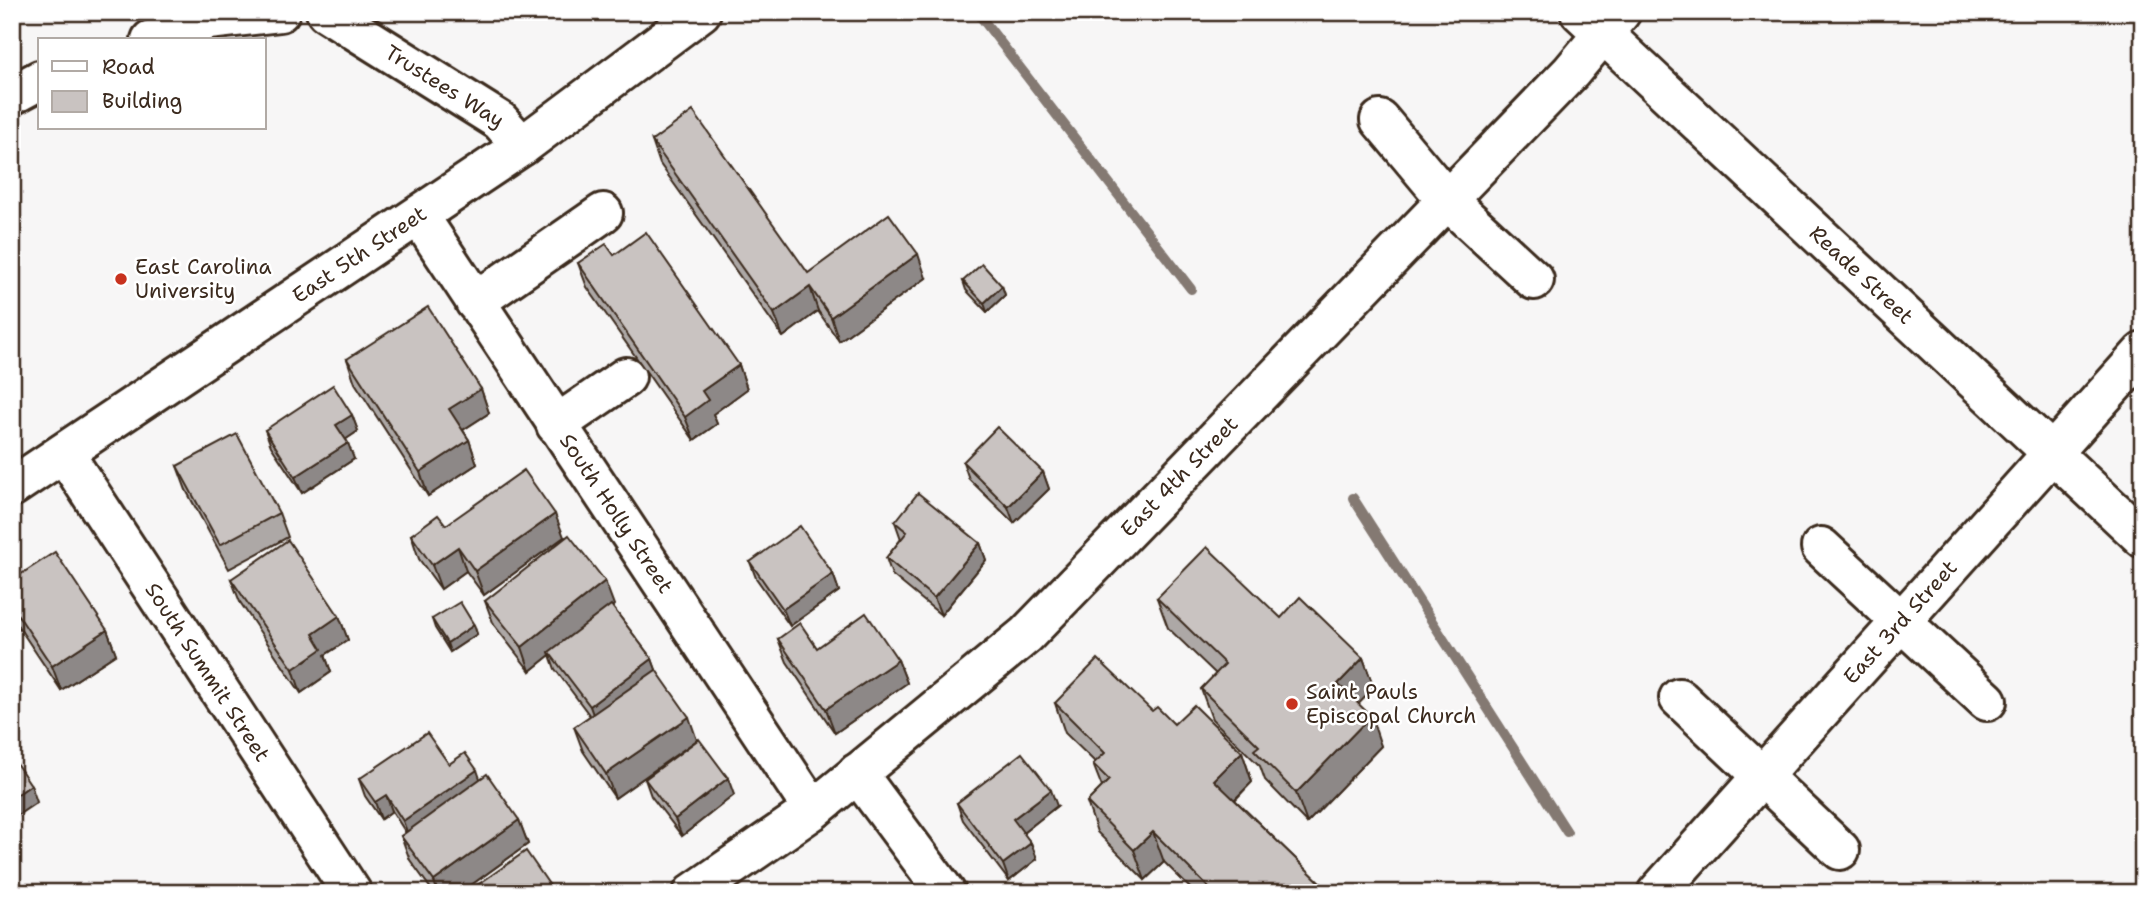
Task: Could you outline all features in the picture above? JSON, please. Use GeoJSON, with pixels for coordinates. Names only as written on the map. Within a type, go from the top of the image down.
{"type":"FeatureCollection","features":[{"type":"Feature","properties":{"kind":"street"},"geometry":{"type":"LineString","coordinates":[[157,38],[208,20],[280,12]]}},
{"type":"Feature","properties":{"kind":"street","name":"Trustees Way"},"geometry":{"type":"LineString","coordinates":[[326,12],[500,121],[522,145]]}},
{"type":"Feature","properties":{"kind":"street","name":"East 5th Street"},"geometry":{"type":"LineString","coordinates":[[12,487],[522,145],[701,12]]}},
{"type":"Feature","properties":{"kind":"street","name":"East 4th Street"},"geometry":{"type":"LineString","coordinates":[[693,893],[813,810],[1026,635],[1446,198],[1571,72],[1601,19]]}},
{"type":"Feature","properties":{"kind":"street","name":"Reade Street"},"geometry":{"type":"LineString","coordinates":[[1601,19],[2051,453],[2143,538]]}},
{"type":"Feature","properties":{"kind":"street"},"geometry":{"type":"LineString","coordinates":[[12,95],[38,81]]}},
{"type":"Feature","properties":{"kind":"street"},"geometry":{"type":"LineString","coordinates":[[1380,120],[1446,198],[1534,280]]}},
{"type":"Feature","properties":{"kind":"street"},"geometry":{"type":"LineString","coordinates":[[475,302],[603,213]]}},
{"type":"Feature","properties":{"kind":"street","name":"South Holly Street"},"geometry":{"type":"LineString","coordinates":[[419,216],[813,810]]}},
{"type":"Feature","properties":{"kind":"street","name":"East 3rd Street"},"geometry":{"type":"LineString","coordinates":[[1657,893],[2143,352]]}},
{"type":"Feature","properties":{"kind":"street"},"geometry":{"type":"LineString","coordinates":[[556,425],[626,377]]}},
{"type":"Feature","properties":{"kind":"street","name":"South Summit Street"},"geometry":{"type":"LineString","coordinates":[[64,453],[352,893]]}},
{"type":"Feature","properties":{"kind":"street"},"geometry":{"type":"LineString","coordinates":[[1821,547],[1987,701]]}},
{"type":"Feature","properties":{"kind":"street"},"geometry":{"type":"LineString","coordinates":[[1679,698],[1840,850]]}},
{"type":"Feature","properties":{"kind":"street"},"geometry":{"type":"LineString","coordinates":[[857,773],[946,893]]}},
{"type":"Feature","properties":{"kind":"building"},"geometry":{"type":"Polygon","coordinates":[[[693,111],[808,273],[889,214],[918,254],[831,317],[810,287],[774,313],[652,141],[693,111]]]}},
{"type":"Feature","properties":{"kind":"building"},"geometry":{"type":"Polygon","coordinates":[[[646,232],[739,365],[702,391],[708,400],[685,417],[578,263],[606,244],[614,255],[646,232]]]}},
{"type":"Feature","properties":{"kind":"building"},"geometry":{"type":"Polygon","coordinates":[[[982,264],[1002,286],[984,303],[963,281],[982,264]]]}},
{"type":"Feature","properties":{"kind":"building"},"geometry":{"type":"Polygon","coordinates":[[[428,307],[481,389],[449,409],[469,440],[420,472],[347,359],[428,307]]]}},
{"type":"Feature","properties":{"kind":"building"},"geometry":{"type":"Polygon","coordinates":[[[333,385],[352,415],[336,425],[348,443],[295,477],[265,430],[333,385]]]}},
{"type":"Feature","properties":{"kind":"building"},"geometry":{"type":"Polygon","coordinates":[[[997,427],[1043,472],[1008,507],[963,462],[997,427]]]}},
{"type":"Feature","properties":{"kind":"building"},"geometry":{"type":"Polygon","coordinates":[[[237,434],[279,513],[220,545],[177,466],[237,434]]]}},
{"type":"Feature","properties":{"kind":"building"},"geometry":{"type":"Polygon","coordinates":[[[524,470],[555,514],[475,571],[458,547],[432,565],[411,535],[438,515],[446,525],[524,470]]]}},
{"type":"Feature","properties":{"kind":"building"},"geometry":{"type":"Polygon","coordinates":[[[918,493],[980,543],[934,598],[886,558],[907,532],[895,522],[918,493]]]}},
{"type":"Feature","properties":{"kind":"building"},"geometry":{"type":"Polygon","coordinates":[[[800,526],[833,574],[783,609],[750,562],[800,526]]]}},
{"type":"Feature","properties":{"kind":"building"},"geometry":{"type":"Polygon","coordinates":[[[569,535],[605,581],[522,647],[485,601],[569,535]]]}},
{"type":"Feature","properties":{"kind":"building"},"geometry":{"type":"Polygon","coordinates":[[[288,540],[339,616],[313,634],[322,649],[293,669],[231,579],[288,540]]]}},
{"type":"Feature","properties":{"kind":"building","name":"Saint Pauls Episcopal Church"},"geometry":{"type":"Polygon","coordinates":[[[1207,547],[1281,618],[1300,597],[1363,658],[1338,684],[1371,716],[1296,793],[1254,750],[1259,746],[1201,689],[1225,664],[1157,598],[1207,547]]]}},
{"type":"Feature","properties":{"kind":"building"},"geometry":{"type":"Polygon","coordinates":[[[55,552],[107,630],[52,666],[12,606],[12,580],[55,552]]]}},
{"type":"Feature","properties":{"kind":"building"},"geometry":{"type":"Polygon","coordinates":[[[460,602],[474,625],[447,643],[432,619],[460,602]]]}},
{"type":"Feature","properties":{"kind":"building"},"geometry":{"type":"Polygon","coordinates":[[[611,605],[652,659],[590,706],[549,652],[611,605]]]}},
{"type":"Feature","properties":{"kind":"building"},"geometry":{"type":"Polygon","coordinates":[[[866,613],[898,660],[826,709],[778,639],[800,623],[817,648],[866,613]]]}},
{"type":"Feature","properties":{"kind":"building"},"geometry":{"type":"Polygon","coordinates":[[[1098,659],[1152,711],[1157,707],[1174,724],[1194,705],[1242,752],[1214,780],[1331,893],[1214,893],[1153,832],[1134,850],[1087,802],[1109,780],[1093,764],[1105,753],[1055,703],[1098,659]]]}},
{"type":"Feature","properties":{"kind":"building"},"geometry":{"type":"Polygon","coordinates":[[[656,670],[689,717],[606,774],[574,727],[656,670]]]}},
{"type":"Feature","properties":{"kind":"building"},"geometry":{"type":"Polygon","coordinates":[[[427,733],[449,764],[465,753],[477,770],[403,821],[386,795],[375,802],[359,779],[427,733]]]}},
{"type":"Feature","properties":{"kind":"building"},"geometry":{"type":"Polygon","coordinates":[[[699,739],[728,778],[675,819],[645,779],[699,739]]]}},
{"type":"Feature","properties":{"kind":"building"},"geometry":{"type":"Polygon","coordinates":[[[1022,753],[1051,790],[1013,819],[1031,843],[1003,864],[957,803],[1022,753]]]}},
{"type":"Feature","properties":{"kind":"building"},"geometry":{"type":"Polygon","coordinates":[[[12,757],[31,785],[12,798],[12,757]]]}},
{"type":"Feature","properties":{"kind":"building"},"geometry":{"type":"Polygon","coordinates":[[[487,774],[519,820],[434,881],[401,836],[487,774]]]}},
{"type":"Feature","properties":{"kind":"building"},"geometry":{"type":"Polygon","coordinates":[[[526,851],[555,893],[466,893],[526,851]]]}},
{"type":"Feature","properties":{"kind":"waterway"},"geometry":{"type":"LineString","coordinates":[[977,12],[1191,289]]}},
{"type":"Feature","properties":{"kind":"waterway"},"geometry":{"type":"LineString","coordinates":[[1353,498],[1567,832]]}},
{"type":"Feature","properties":{"kind":"place","name":"East Carolina University"},"geometry":{"type":"Point","coordinates":[121,279]}},
{"type":"Feature","properties":{"kind":"place","name":"Saint Pauls Episcopal Church"},"geometry":{"type":"Point","coordinates":[1292,704]}}]}
